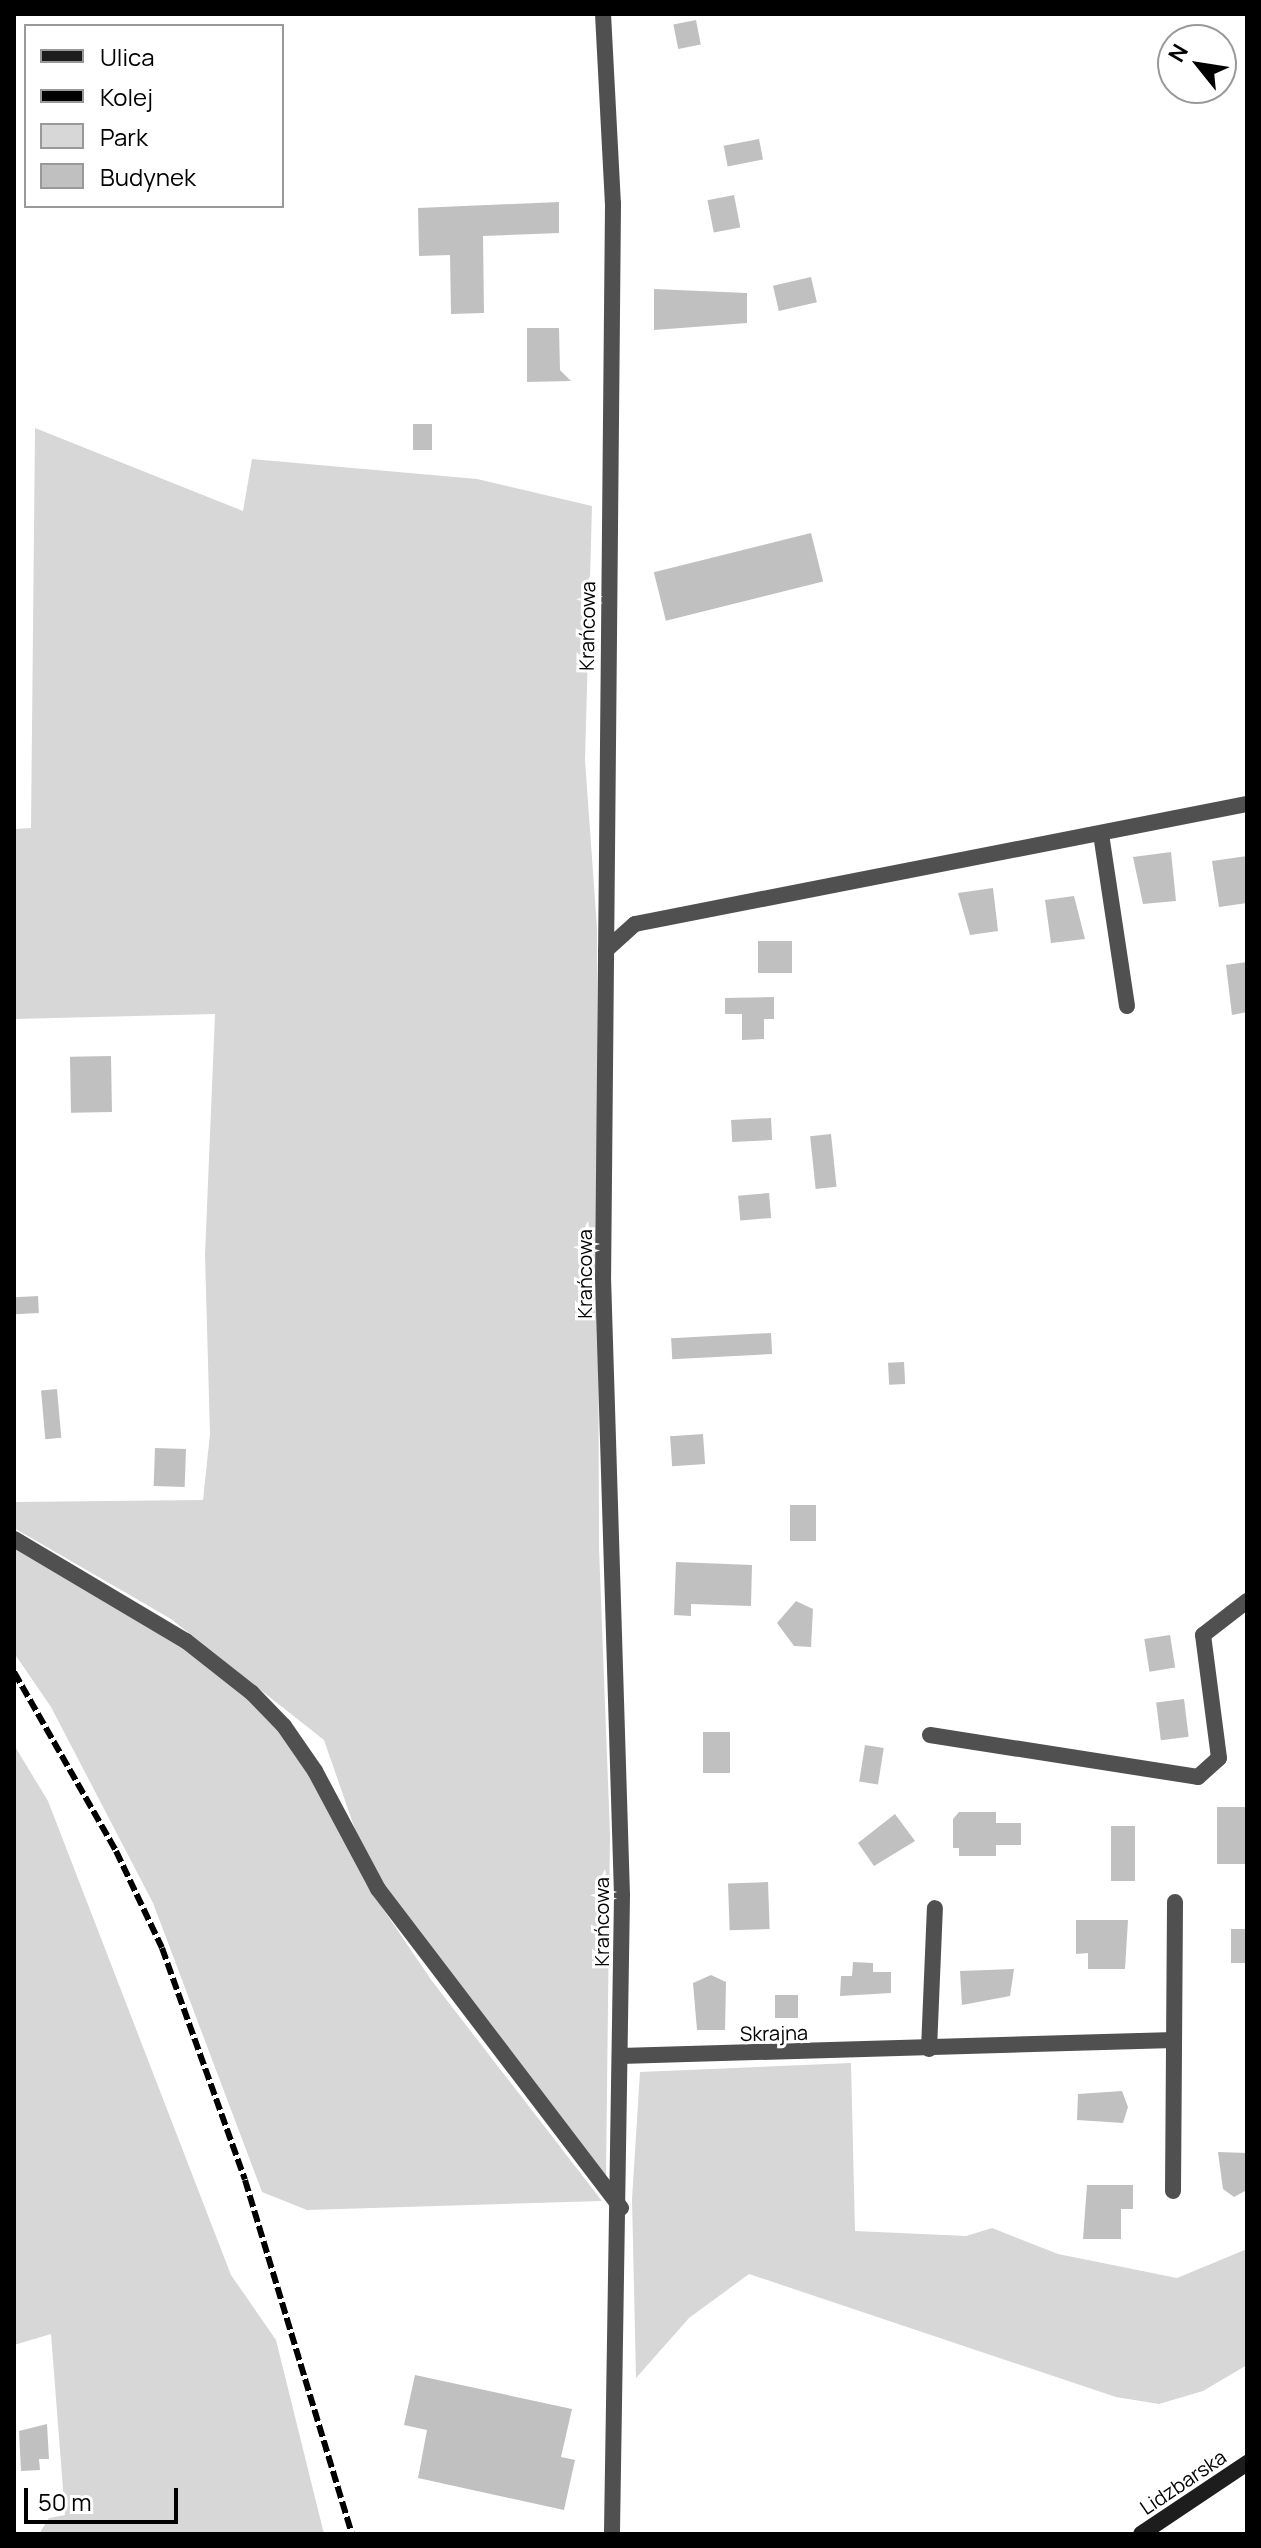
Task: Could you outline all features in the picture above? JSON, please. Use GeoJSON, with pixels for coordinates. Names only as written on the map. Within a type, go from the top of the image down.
{"type":"FeatureCollection","features":[{"type":"Feature","properties":{"kind":"main road","name":"Lidzbarska"},"geometry":{"type":"LineString","coordinates":[[1141,2534],[1247,2463]]}},
{"type":"Feature","properties":{"kind":"street","name":"Krańcowa"},"geometry":{"type":"LineString","coordinates":[[603,14],[613,191],[603,1277],[622,1895],[621,2208],[612,2534]]}},
{"type":"Feature","properties":{"kind":"street"},"geometry":{"type":"LineString","coordinates":[[606,950],[635,924],[1247,804]]}},
{"type":"Feature","properties":{"kind":"street"},"geometry":{"type":"LineString","coordinates":[[1101,834],[1127,1006]]}},
{"type":"Feature","properties":{"kind":"street"},"geometry":{"type":"LineString","coordinates":[[14,1539],[186,1641],[252,1693],[284,1726],[315,1771],[378,1889],[621,2208]]}},
{"type":"Feature","properties":{"kind":"street"},"geometry":{"type":"LineString","coordinates":[[930,1735],[1198,1777],[1219,1758],[1203,1635],[1247,1601]]}},
{"type":"Feature","properties":{"kind":"street"},"geometry":{"type":"LineString","coordinates":[[1173,2191],[1175,1902]]}},
{"type":"Feature","properties":{"kind":"street"},"geometry":{"type":"LineString","coordinates":[[929,2049],[935,1908]]}},
{"type":"Feature","properties":{"kind":"street","name":"Skrajna"},"geometry":{"type":"LineString","coordinates":[[620,2056],[1174,2040]]}},
{"type":"Feature","properties":{"kind":"green space"},"geometry":{"type":"Polygon","coordinates":[[[35,428],[243,511],[252,459],[477,479],[592,506],[585,760],[597,928],[599,1548],[610,1834],[606,2176],[390,1894],[358,1838],[324,1740],[171,1619],[14,1528],[14,1502],[203,1500],[210,1434],[205,1255],[215,1014],[14,1019],[14,829],[31,828],[35,428]]]}},
{"type":"Feature","properties":{"kind":"green space"},"geometry":{"type":"Polygon","coordinates":[[[14,1544],[165,1634],[248,1695],[289,1739],[366,1884],[432,1981],[602,2201],[307,2210],[262,2192],[153,1903],[51,1707],[14,1653],[14,1544]]]}},
{"type":"Feature","properties":{"kind":"green space"},"geometry":{"type":"Polygon","coordinates":[[[14,1745],[48,1801],[231,2275],[276,2340],[324,2534],[39,2534],[49,2518],[65,2515],[51,2334],[14,2345],[14,1745]]]}},
{"type":"Feature","properties":{"kind":"green space"},"geometry":{"type":"Polygon","coordinates":[[[851,2063],[855,2231],[966,2236],[992,2228],[1058,2254],[1177,2278],[1247,2249],[1247,2365],[1203,2391],[1159,2404],[1116,2397],[749,2274],[689,2318],[636,2378],[632,2199],[640,2072],[851,2063]]]}},
{"type":"Feature","properties":{"kind":"building"},"geometry":{"type":"Polygon","coordinates":[[[696,20],[701,45],[678,49],[673,24],[696,20]]]}},
{"type":"Feature","properties":{"kind":"building"},"geometry":{"type":"Polygon","coordinates":[[[759,139],[763,160],[728,166],[724,146],[759,139]]]}},
{"type":"Feature","properties":{"kind":"building"},"geometry":{"type":"Polygon","coordinates":[[[734,195],[740,227],[714,233],[707,200],[734,195]]]}},
{"type":"Feature","properties":{"kind":"building"},"geometry":{"type":"Polygon","coordinates":[[[559,202],[559,233],[483,236],[484,313],[451,314],[450,255],[419,256],[418,208],[559,202]]]}},
{"type":"Feature","properties":{"kind":"building"},"geometry":{"type":"Polygon","coordinates":[[[811,277],[817,302],[779,311],[773,286],[811,277]]]}},
{"type":"Feature","properties":{"kind":"building"},"geometry":{"type":"Polygon","coordinates":[[[654,289],[747,293],[747,323],[654,330],[654,289]]]}},
{"type":"Feature","properties":{"kind":"building"},"geometry":{"type":"Polygon","coordinates":[[[527,328],[559,328],[560,370],[571,381],[527,382],[527,328]]]}},
{"type":"Feature","properties":{"kind":"building"},"geometry":{"type":"Polygon","coordinates":[[[413,424],[432,424],[432,450],[413,450],[413,424]]]}},
{"type":"Feature","properties":{"kind":"building"},"geometry":{"type":"Polygon","coordinates":[[[811,533],[823,582],[666,621],[654,572],[811,533]]]}},
{"type":"Feature","properties":{"kind":"building"},"geometry":{"type":"Polygon","coordinates":[[[1171,852],[1176,901],[1143,904],[1133,857],[1171,852]]]}},
{"type":"Feature","properties":{"kind":"building"},"geometry":{"type":"Polygon","coordinates":[[[1247,856],[1247,903],[1219,907],[1212,861],[1247,856]]]}},
{"type":"Feature","properties":{"kind":"building"},"geometry":{"type":"Polygon","coordinates":[[[993,888],[998,931],[970,935],[958,893],[993,888]]]}},
{"type":"Feature","properties":{"kind":"building"},"geometry":{"type":"Polygon","coordinates":[[[1074,896],[1085,939],[1051,943],[1045,900],[1074,896]]]}},
{"type":"Feature","properties":{"kind":"building"},"geometry":{"type":"Polygon","coordinates":[[[758,941],[792,941],[792,973],[758,973],[758,941]]]}},
{"type":"Feature","properties":{"kind":"building"},"geometry":{"type":"Polygon","coordinates":[[[1247,962],[1247,1012],[1232,1015],[1226,965],[1247,962]]]}},
{"type":"Feature","properties":{"kind":"building"},"geometry":{"type":"Polygon","coordinates":[[[774,997],[774,1019],[764,1019],[764,1039],[742,1040],[742,1014],[725,1014],[725,998],[774,997]]]}},
{"type":"Feature","properties":{"kind":"building"},"geometry":{"type":"Polygon","coordinates":[[[111,1056],[112,1112],[71,1113],[70,1057],[111,1056]]]}},
{"type":"Feature","properties":{"kind":"building"},"geometry":{"type":"Polygon","coordinates":[[[771,1118],[772,1140],[732,1142],[731,1120],[771,1118]]]}},
{"type":"Feature","properties":{"kind":"building"},"geometry":{"type":"Polygon","coordinates":[[[831,1134],[837,1187],[816,1189],[810,1136],[831,1134]]]}},
{"type":"Feature","properties":{"kind":"building"},"geometry":{"type":"Polygon","coordinates":[[[769,1193],[771,1218],[740,1221],[738,1196],[769,1193]]]}},
{"type":"Feature","properties":{"kind":"building"},"geometry":{"type":"Polygon","coordinates":[[[38,1296],[39,1313],[15,1314],[14,1297],[38,1296]]]}},
{"type":"Feature","properties":{"kind":"building"},"geometry":{"type":"Polygon","coordinates":[[[771,1333],[772,1354],[672,1359],[671,1338],[771,1333]]]}},
{"type":"Feature","properties":{"kind":"building"},"geometry":{"type":"Polygon","coordinates":[[[904,1362],[905,1384],[889,1385],[888,1363],[904,1362]]]}},
{"type":"Feature","properties":{"kind":"building"},"geometry":{"type":"Polygon","coordinates":[[[57,1389],[61,1438],[45,1439],[41,1390],[57,1389]]]}},
{"type":"Feature","properties":{"kind":"building"},"geometry":{"type":"Polygon","coordinates":[[[703,1434],[705,1464],[672,1466],[670,1436],[703,1434]]]}},
{"type":"Feature","properties":{"kind":"building"},"geometry":{"type":"Polygon","coordinates":[[[155,1448],[186,1449],[185,1487],[154,1486],[155,1448]]]}},
{"type":"Feature","properties":{"kind":"building"},"geometry":{"type":"Polygon","coordinates":[[[790,1505],[816,1505],[816,1541],[790,1541],[790,1505]]]}},
{"type":"Feature","properties":{"kind":"building"},"geometry":{"type":"Polygon","coordinates":[[[676,1562],[752,1565],[751,1606],[691,1604],[691,1616],[674,1615],[676,1562]]]}},
{"type":"Feature","properties":{"kind":"building"},"geometry":{"type":"Polygon","coordinates":[[[796,1601],[813,1609],[811,1647],[794,1646],[777,1623],[796,1601]]]}},
{"type":"Feature","properties":{"kind":"building"},"geometry":{"type":"Polygon","coordinates":[[[1170,1635],[1175,1668],[1149,1672],[1144,1639],[1170,1635]]]}},
{"type":"Feature","properties":{"kind":"building"},"geometry":{"type":"Polygon","coordinates":[[[1184,1699],[1189,1737],[1161,1740],[1156,1702],[1184,1699]]]}},
{"type":"Feature","properties":{"kind":"building"},"geometry":{"type":"Polygon","coordinates":[[[703,1732],[730,1732],[730,1773],[703,1773],[703,1732]]]}},
{"type":"Feature","properties":{"kind":"building"},"geometry":{"type":"Polygon","coordinates":[[[865,1745],[884,1748],[878,1785],[859,1782],[865,1745]]]}},
{"type":"Feature","properties":{"kind":"building"},"geometry":{"type":"Polygon","coordinates":[[[1217,1807],[1247,1807],[1247,1864],[1217,1864],[1217,1807]]]}},
{"type":"Feature","properties":{"kind":"building"},"geometry":{"type":"Polygon","coordinates":[[[959,1812],[996,1812],[996,1823],[1021,1823],[1021,1845],[996,1845],[996,1856],[959,1856],[959,1848],[953,1848],[953,1819],[959,1812]]]}},
{"type":"Feature","properties":{"kind":"building"},"geometry":{"type":"Polygon","coordinates":[[[895,1814],[915,1841],[874,1866],[858,1843],[895,1814]]]}},
{"type":"Feature","properties":{"kind":"building"},"geometry":{"type":"Polygon","coordinates":[[[1111,1826],[1135,1826],[1135,1881],[1111,1881],[1111,1826]]]}},
{"type":"Feature","properties":{"kind":"building"},"geometry":{"type":"Polygon","coordinates":[[[768,1882],[770,1929],[730,1930],[728,1883],[768,1882]]]}},
{"type":"Feature","properties":{"kind":"building"},"geometry":{"type":"Polygon","coordinates":[[[1076,1920],[1128,1920],[1125,1969],[1088,1969],[1088,1953],[1076,1954],[1076,1920]]]}},
{"type":"Feature","properties":{"kind":"building"},"geometry":{"type":"Polygon","coordinates":[[[1231,1929],[1247,1929],[1247,1963],[1231,1963],[1231,1929]]]}},
{"type":"Feature","properties":{"kind":"building"},"geometry":{"type":"Polygon","coordinates":[[[853,1962],[873,1963],[873,1972],[891,1972],[891,1993],[840,1996],[841,1976],[852,1976],[853,1962]]]}},
{"type":"Feature","properties":{"kind":"building"},"geometry":{"type":"Polygon","coordinates":[[[1014,1969],[1010,1996],[962,2005],[960,1971],[1014,1969]]]}},
{"type":"Feature","properties":{"kind":"building"},"geometry":{"type":"Polygon","coordinates":[[[711,1975],[726,1982],[725,2030],[697,2030],[693,1983],[711,1975]]]}},
{"type":"Feature","properties":{"kind":"building"},"geometry":{"type":"Polygon","coordinates":[[[775,1995],[798,1995],[798,2018],[775,2018],[775,1995]]]}},
{"type":"Feature","properties":{"kind":"building"},"geometry":{"type":"Polygon","coordinates":[[[1122,2091],[1128,2107],[1123,2123],[1077,2120],[1078,2094],[1122,2091]]]}},
{"type":"Feature","properties":{"kind":"building"},"geometry":{"type":"Polygon","coordinates":[[[1218,2152],[1247,2153],[1247,2190],[1234,2197],[1223,2189],[1218,2152]]]}},
{"type":"Feature","properties":{"kind":"building"},"geometry":{"type":"Polygon","coordinates":[[[1087,2185],[1133,2185],[1133,2209],[1121,2209],[1121,2239],[1083,2239],[1087,2185]]]}},
{"type":"Feature","properties":{"kind":"building"},"geometry":{"type":"Polygon","coordinates":[[[415,2375],[572,2409],[561,2457],[575,2460],[564,2510],[418,2478],[427,2430],[404,2425],[415,2375]]]}},
{"type":"Feature","properties":{"kind":"building"},"geometry":{"type":"Polygon","coordinates":[[[47,2424],[49,2459],[39,2459],[40,2470],[21,2471],[19,2431],[47,2424]]]}},
{"type":"Feature","properties":{"kind":"railway"},"geometry":{"type":"LineString","coordinates":[[14,1672],[116,1851],[162,1948],[245,2180],[352,2534]]}}]}
